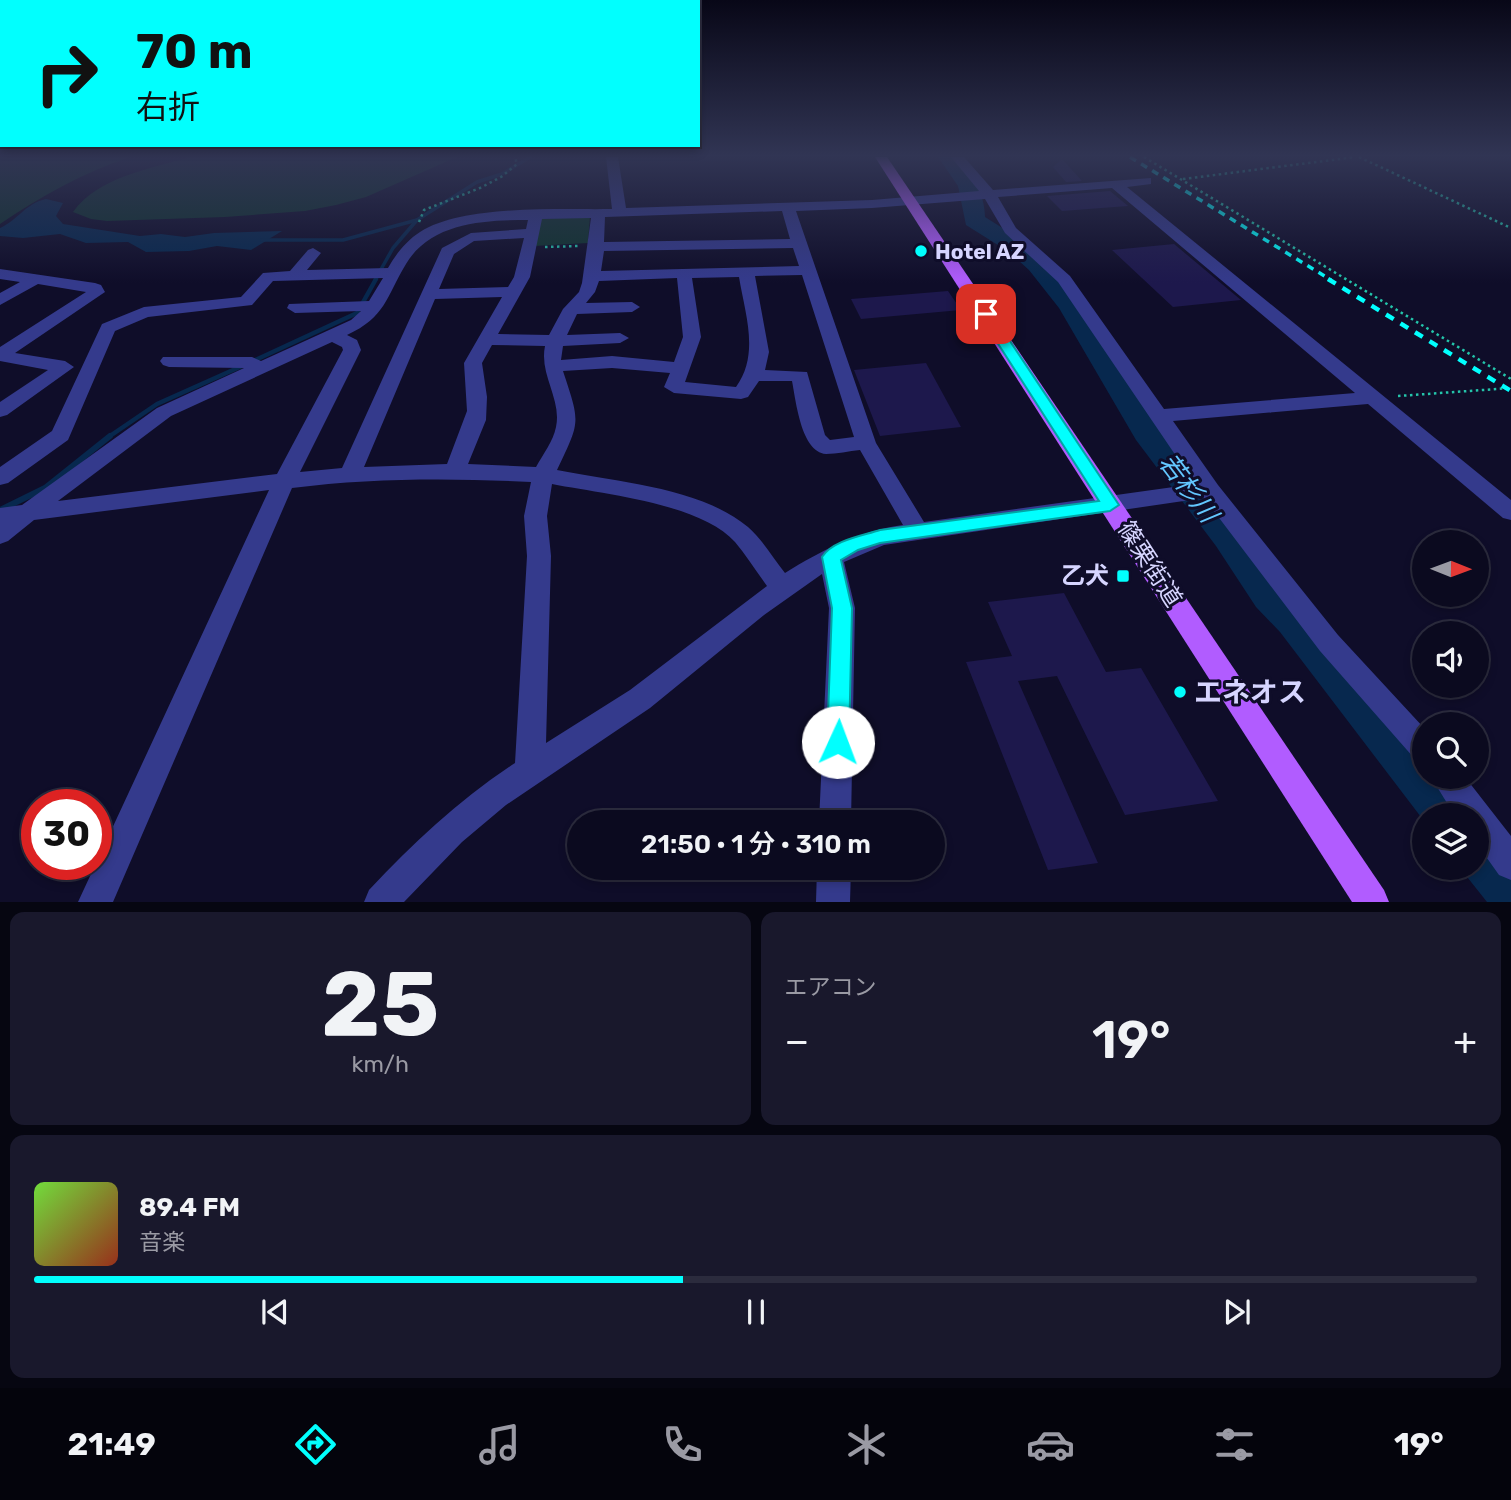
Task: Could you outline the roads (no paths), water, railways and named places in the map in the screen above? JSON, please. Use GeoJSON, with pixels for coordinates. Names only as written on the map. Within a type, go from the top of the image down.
{"type":"FeatureCollection","features":[{"type":"Feature","properties":{"kind":"main road","name":"篠栗街道"},"geometry":{"type":"LineString","coordinates":[[910,201],[1372,901]]}},
{"type":"Feature","properties":{"kind":"street"},"geometry":{"type":"LineString","coordinates":[[617,199],[619,211]]}},
{"type":"Feature","properties":{"kind":"street"},"geometry":{"type":"LineString","coordinates":[[0,535],[164,412],[358,324],[377,306],[405,251],[417,238],[432,231],[487,216],[935,199]]}},
{"type":"Feature","properties":{"kind":"street"},"geometry":{"type":"LineString","coordinates":[[992,199],[1010,230],[1064,279],[1210,490],[1329,643],[1412,735]]}},
{"type":"Feature","properties":{"kind":"street"},"geometry":{"type":"LineString","coordinates":[[1133,199],[1511,512]]}},
{"type":"Feature","properties":{"kind":"street"},"geometry":{"type":"LineString","coordinates":[[787,206],[866,443],[918,532]]}},
{"type":"Feature","properties":{"kind":"street"},"geometry":{"type":"LineString","coordinates":[[530,772],[539,556],[536,542],[538,501],[544,475],[561,444],[567,426],[568,407],[553,366],[552,354],[571,309],[586,295],[593,276],[598,212]]}},
{"type":"Feature","properties":{"kind":"street"},"geometry":{"type":"LineString","coordinates":[[456,471],[477,418],[478,391],[472,377],[473,363],[522,277],[536,215]]}},
{"type":"Feature","properties":{"kind":"street"},"geometry":{"type":"LineString","coordinates":[[351,475],[447,251],[460,241],[483,235],[530,240]]}},
{"type":"Feature","properties":{"kind":"street"},"geometry":{"type":"LineString","coordinates":[[595,246],[800,243]]}},
{"type":"Feature","properties":{"kind":"street"},"geometry":{"type":"LineString","coordinates":[[295,275],[313,253]]}},
{"type":"Feature","properties":{"kind":"street"},"geometry":{"type":"LineString","coordinates":[[593,276],[810,270]]}},
{"type":"Feature","properties":{"kind":"street"},"geometry":{"type":"LineString","coordinates":[[0,478],[61,435],[108,328],[144,312],[246,301],[268,276],[393,273]]}},
{"type":"Feature","properties":{"kind":"street"},"geometry":{"type":"LineString","coordinates":[[684,274],[692,337],[674,387],[741,393],[754,375],[760,352],[746,273]]}},
{"type":"Feature","properties":{"kind":"street"},"geometry":{"type":"LineString","coordinates":[[0,274],[95,288],[97,292],[0,356]]}},
{"type":"Feature","properties":{"kind":"street"},"geometry":{"type":"LineString","coordinates":[[0,300],[36,279]]}},
{"type":"Feature","properties":{"kind":"street"},"geometry":{"type":"LineString","coordinates":[[429,295],[514,292]]}},
{"type":"Feature","properties":{"kind":"street"},"geometry":{"type":"LineString","coordinates":[[295,308],[377,306]]}},
{"type":"Feature","properties":{"kind":"street"},"geometry":{"type":"LineString","coordinates":[[571,309],[632,307]]}},
{"type":"Feature","properties":{"kind":"street"},"geometry":{"type":"LineString","coordinates":[[95,901],[283,483],[352,350],[351,344],[334,336]]}},
{"type":"Feature","properties":{"kind":"street"},"geometry":{"type":"LineString","coordinates":[[485,339],[556,341],[620,338]]}},
{"type":"Feature","properties":{"kind":"street"},"geometry":{"type":"LineString","coordinates":[[0,356],[89,370]]}},
{"type":"Feature","properties":{"kind":"street"},"geometry":{"type":"LineString","coordinates":[[169,361],[252,363],[259,368]]}},
{"type":"Feature","properties":{"kind":"street"},"geometry":{"type":"LineString","coordinates":[[553,366],[612,362],[680,368]]}},
{"type":"Feature","properties":{"kind":"street"},"geometry":{"type":"LineString","coordinates":[[0,411],[65,367]]}},
{"type":"Feature","properties":{"kind":"street"},"geometry":{"type":"LineString","coordinates":[[754,375],[800,376],[815,437],[825,447],[866,443]]}},
{"type":"Feature","properties":{"kind":"street"},"geometry":{"type":"LineString","coordinates":[[1159,415],[1375,397]]}},
{"type":"Feature","properties":{"kind":"street"},"geometry":{"type":"LineString","coordinates":[[0,516],[351,475],[456,471],[544,475],[665,499],[699,509],[743,535],[783,589]]}},
{"type":"Feature","properties":{"kind":"street"},"geometry":{"type":"LineString","coordinates":[[381,901],[434,845],[477,807],[640,699],[783,589],[852,545],[880,537],[1210,490]]}},
{"type":"Feature","properties":{"kind":"street"},"geometry":{"type":"LineString","coordinates":[[831,557],[842,608],[835,810]]}},
{"type":"Feature","properties":{"kind":"street"},"geometry":{"type":"LineString","coordinates":[[1489,834],[1511,863]]}},
{"type":"Feature","properties":{"kind":"street"},"geometry":{"type":"LineString","coordinates":[[832,901],[833,880]]}},
{"type":"Feature","properties":{"kind":"water"},"geometry":{"type":"Polygon","coordinates":[[[46,199],[63,203],[56,216],[63,224],[140,236],[161,234],[185,237],[214,233],[282,231],[251,250],[217,246],[189,251],[146,252],[128,242],[86,243],[60,234],[23,238],[0,236],[0,228],[39,201],[46,199]]]}},
{"type":"Feature","properties":{"kind":"waterway"},"geometry":{"type":"LineString","coordinates":[[417,220],[450,199]]}},
{"type":"Feature","properties":{"kind":"waterway","name":"若杉川"},"geometry":{"type":"LineString","coordinates":[[972,199],[974,220],[1017,247],[1037,265],[1070,305],[1147,433],[1228,537],[1269,596],[1294,621],[1440,803]]}},
{"type":"Feature","properties":{"kind":"waterway"},"geometry":{"type":"LineString","coordinates":[[262,240],[343,240],[417,220]]}},
{"type":"Feature","properties":{"kind":"waterway"},"geometry":{"type":"LineString","coordinates":[[375,280],[393,248],[417,220]]}},
{"type":"Feature","properties":{"kind":"waterway"},"geometry":{"type":"LineString","coordinates":[[251,362],[357,313],[376,279]]}},
{"type":"Feature","properties":{"kind":"waterway"},"geometry":{"type":"LineString","coordinates":[[107,438],[157,404],[242,366]]}},
{"type":"Feature","properties":{"kind":"waterway"},"geometry":{"type":"LineString","coordinates":[[0,510],[45,488],[110,436]]}},
{"type":"Feature","properties":{"kind":"waterway","name":"若杉川"},"geometry":{"type":"LineString","coordinates":[[1489,865],[1511,891]]}},
{"type":"Feature","properties":{"kind":"railway"},"geometry":{"type":"LineString","coordinates":[[1199,199],[1331,280]]}},
{"type":"Feature","properties":{"kind":"railway"},"geometry":{"type":"LineString","coordinates":[[1328,279],[1511,391]]}},
{"type":"Feature","properties":{"kind":"place","name":"Hotel AZ"},"geometry":{"type":"Point","coordinates":[921,251]}},
{"type":"Feature","properties":{"kind":"place","name":"乙犬"},"geometry":{"type":"Point","coordinates":[1123,576]}},
{"type":"Feature","properties":{"kind":"place","name":"エネオス"},"geometry":{"type":"Point","coordinates":[1180,692]}}]}
